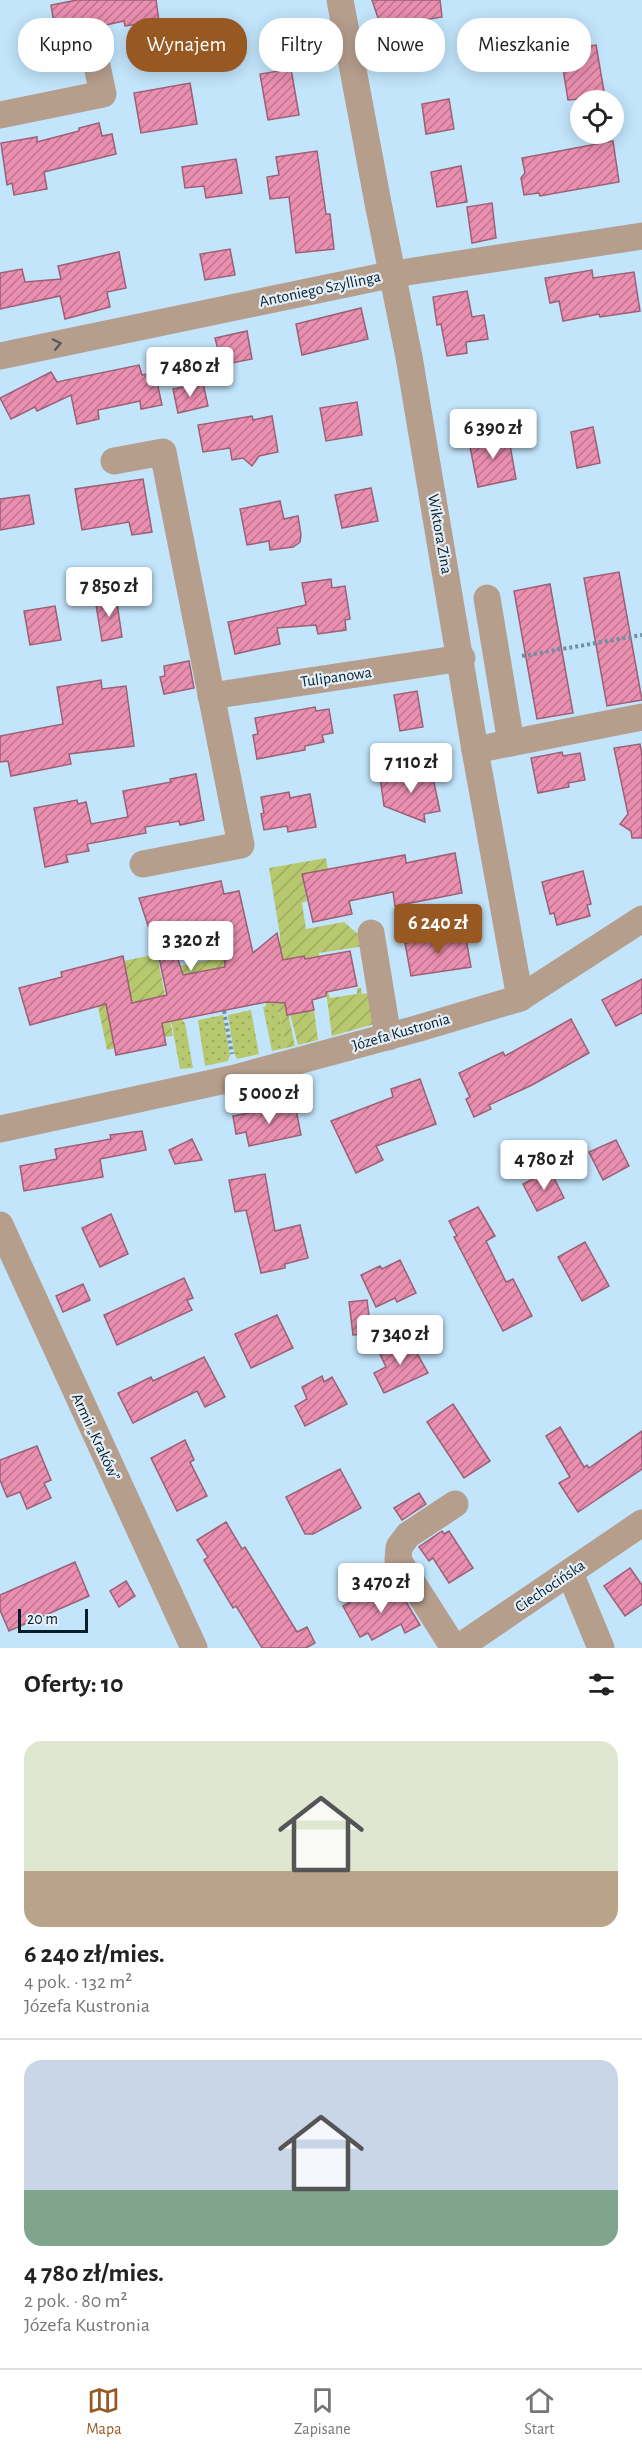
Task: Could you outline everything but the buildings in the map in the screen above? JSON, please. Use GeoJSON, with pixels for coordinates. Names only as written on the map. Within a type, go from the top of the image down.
{"type":"FeatureCollection","features":[{"type":"Feature","properties":{"kind":"street","name":"Wiktora Zina"},"geometry":{"type":"LineString","coordinates":[[340,0],[378,203],[394,274],[462,658],[475,750],[520,998]]}},
{"type":"Feature","properties":{"kind":"street"},"geometry":{"type":"LineString","coordinates":[[0,115],[103,94],[98,72]]}},
{"type":"Feature","properties":{"kind":"street","name":"Antoniego Szyllinga"},"geometry":{"type":"LineString","coordinates":[[0,356],[394,274],[642,236]]}},
{"type":"Feature","properties":{"kind":"street"},"geometry":{"type":"LineString","coordinates":[[114,461],[163,452],[241,844],[143,864]]}},
{"type":"Feature","properties":{"kind":"street"},"geometry":{"type":"LineString","coordinates":[[487,598],[511,743]]}},
{"type":"Feature","properties":{"kind":"street","name":"Tulipanowa"},"geometry":{"type":"LineString","coordinates":[[211,696],[462,658]]}},
{"type":"Feature","properties":{"kind":"street"},"geometry":{"type":"LineString","coordinates":[[475,750],[633,719]]}},
{"type":"Feature","properties":{"kind":"street","name":"Józefa Kustronia"},"geometry":{"type":"LineString","coordinates":[[0,1129],[235,1078],[520,998],[642,919]]}},
{"type":"Feature","properties":{"kind":"street"},"geometry":{"type":"LineString","coordinates":[[371,933],[388,1036]]}},
{"type":"Feature","properties":{"kind":"street","name":"Armii „Kraków”"},"geometry":{"type":"LineString","coordinates":[[0,1225],[194,1648]]}},
{"type":"Feature","properties":{"kind":"street"},"geometry":{"type":"LineString","coordinates":[[455,1504],[408,1535],[399,1547],[398,1560],[456,1648]]}},
{"type":"Feature","properties":{"kind":"street","name":"Ciechocińska"},"geometry":{"type":"LineString","coordinates":[[456,1648],[642,1523]]}},
{"type":"Feature","properties":{"kind":"street"},"geometry":{"type":"LineString","coordinates":[[570,1573],[601,1648]]}},
{"type":"Feature","properties":{"kind":"path"},"geometry":{"type":"LineString","coordinates":[[497,660],[642,635]]}},
{"type":"Feature","properties":{"kind":"path"},"geometry":{"type":"LineString","coordinates":[[224,1011],[232,1055]]}},
{"type":"Feature","properties":{"kind":"green space"},"geometry":{"type":"Polygon","coordinates":[[[326,858],[328,870],[302,875],[307,901],[302,903],[306,929],[344,922],[359,935],[365,946],[319,953],[319,956],[305,959],[304,956],[278,964],[295,1046],[286,1048],[268,951],[275,950],[280,945],[269,868],[326,858]]]}},
{"type":"Feature","properties":{"kind":"green space"},"geometry":{"type":"Polygon","coordinates":[[[267,947],[286,1048],[272,1051],[263,1007],[266,1006],[266,1002],[254,950],[267,947]]]}},
{"type":"Feature","properties":{"kind":"green space"},"geometry":{"type":"Polygon","coordinates":[[[157,954],[173,1036],[165,1037],[157,998],[107,1008],[115,1048],[107,1050],[90,968],[157,954]]]}},
{"type":"Feature","properties":{"kind":"green space"},"geometry":{"type":"Polygon","coordinates":[[[224,957],[226,964],[239,964],[185,975],[183,979],[180,966],[224,957]]]}},
{"type":"Feature","properties":{"kind":"green space"},"geometry":{"type":"Polygon","coordinates":[[[164,983],[185,1023],[193,1068],[180,1069],[164,983]]]}},
{"type":"Feature","properties":{"kind":"green space"},"geometry":{"type":"Polygon","coordinates":[[[357,988],[361,988],[362,994],[370,993],[378,1023],[332,1036],[326,992],[330,998],[357,994],[357,988]]]}},
{"type":"Feature","properties":{"kind":"green space"},"geometry":{"type":"Polygon","coordinates":[[[251,1010],[259,1054],[237,1059],[228,1015],[251,1010]]]}},
{"type":"Feature","properties":{"kind":"green space"},"geometry":{"type":"Polygon","coordinates":[[[314,1010],[318,1040],[298,1045],[290,1014],[314,1010]]]}},
{"type":"Feature","properties":{"kind":"green space"},"geometry":{"type":"Polygon","coordinates":[[[223,1015],[230,1055],[228,1061],[205,1066],[198,1020],[223,1015]]]}}]}
